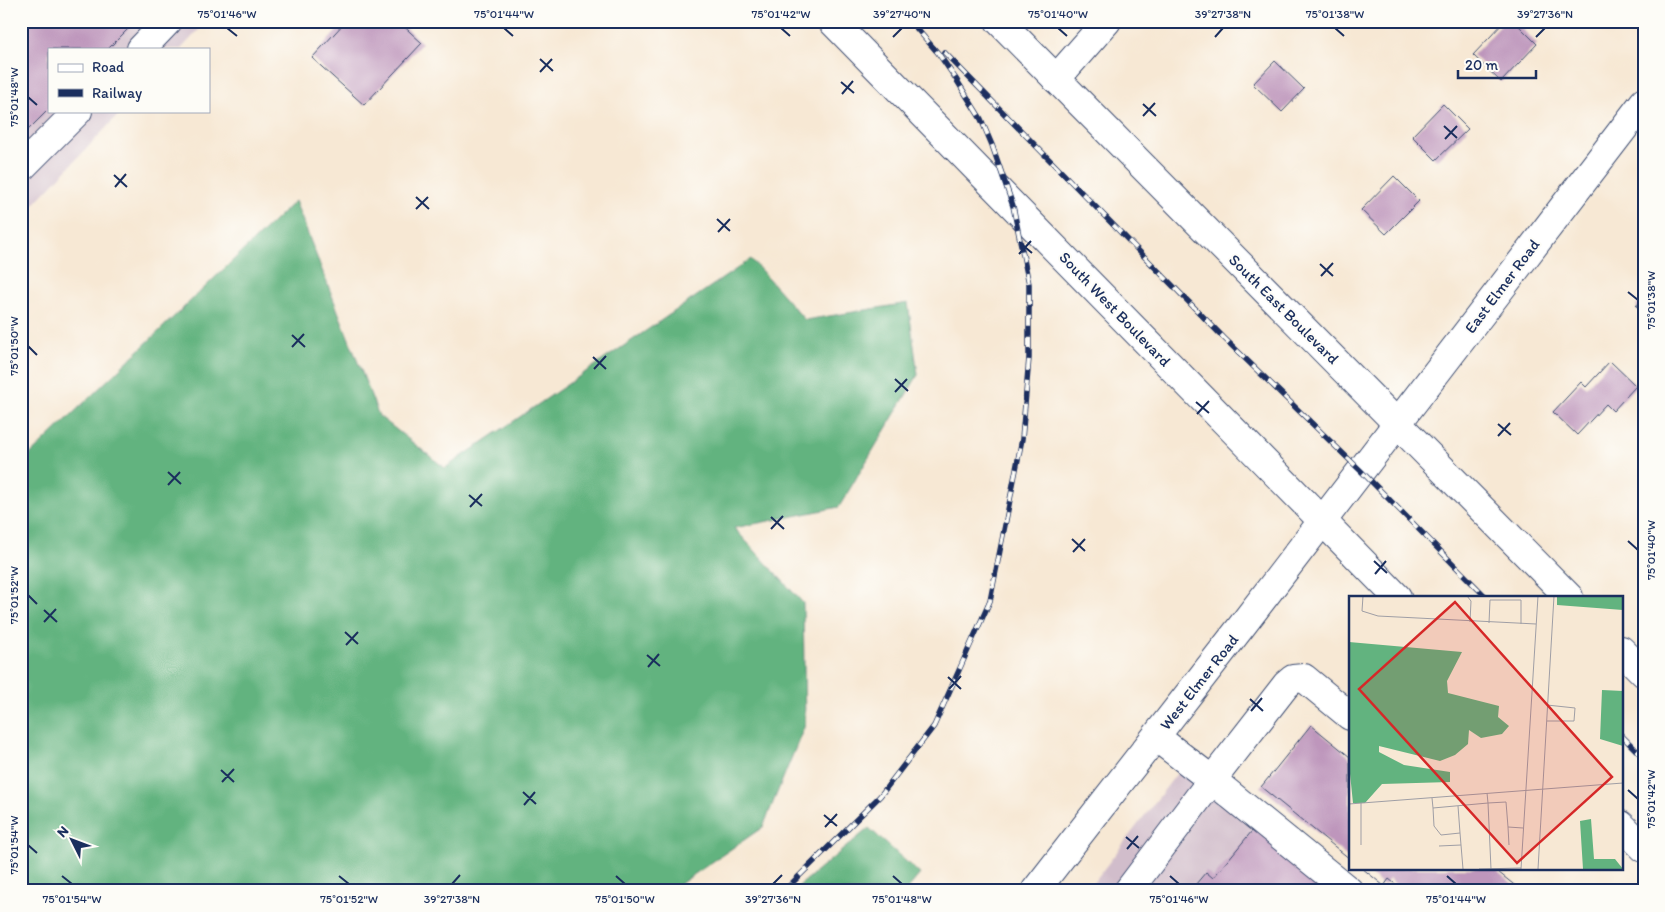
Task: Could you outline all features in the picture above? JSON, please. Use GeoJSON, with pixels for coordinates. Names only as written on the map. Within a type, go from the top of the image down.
{"type":"FeatureCollection","features":[{"type":"Feature","properties":{"kind":"main road"},"geometry":{"type":"LineString","coordinates":[[142,48],[168,21]]}},
{"type":"Feature","properties":{"kind":"main road","name":"South West Boulevard"},"geometry":{"type":"LineString","coordinates":[[832,21],[1396,596]]}},
{"type":"Feature","properties":{"kind":"main road","name":"South East Boulevard"},"geometry":{"type":"LineString","coordinates":[[999,21],[1568,596]]}},
{"type":"Feature","properties":{"kind":"main road"},"geometry":{"type":"LineString","coordinates":[[1056,78],[1107,21]]}},
{"type":"Feature","properties":{"kind":"main road","name":"East Elmer Road"},"geometry":{"type":"LineString","coordinates":[[1361,470],[1644,102]]}},
{"type":"Feature","properties":{"kind":"main road"},"geometry":{"type":"LineString","coordinates":[[21,168],[77,112]]}},
{"type":"Feature","properties":{"kind":"main road","name":"West Elmer Road"},"geometry":{"type":"LineString","coordinates":[[1035,891],[1361,470]]}},
{"type":"Feature","properties":{"kind":"main road"},"geometry":{"type":"LineString","coordinates":[[1622,651],[1644,673]]}},
{"type":"Feature","properties":{"kind":"main road"},"geometry":{"type":"LineString","coordinates":[[1128,891],[1212,780],[1286,685],[1293,679],[1304,678],[1349,715]]}},
{"type":"Feature","properties":{"kind":"main road"},"geometry":{"type":"LineString","coordinates":[[1156,736],[1349,891]]}},
{"type":"Feature","properties":{"kind":"main road"},"geometry":{"type":"LineString","coordinates":[[1622,826],[1644,848]]}},
{"type":"Feature","properties":{"kind":"shaded area"},"geometry":{"type":"Polygon","coordinates":[[[21,21],[207,21],[182,48],[48,48],[48,112],[121,112],[21,218],[21,21]]]}},
{"type":"Feature","properties":{"kind":"shaded area"},"geometry":{"type":"Polygon","coordinates":[[[1184,764],[1350,891],[1087,891],[1184,764]]]}},
{"type":"Feature","properties":{"kind":"green space"},"geometry":{"type":"Polygon","coordinates":[[[295,201],[379,416],[445,468],[751,259],[805,320],[908,303],[918,375],[839,507],[734,528],[803,603],[805,725],[763,827],[670,891],[21,891],[21,463],[295,201]]]}},
{"type":"Feature","properties":{"kind":"green space"},"geometry":{"type":"Polygon","coordinates":[[[869,828],[920,874],[906,891],[793,891],[869,828]]]}},
{"type":"Feature","properties":{"kind":"building"},"geometry":{"type":"Polygon","coordinates":[[[21,21],[136,21],[109,48],[48,48],[48,110],[21,137],[21,21]]]}},
{"type":"Feature","properties":{"kind":"building"},"geometry":{"type":"Polygon","coordinates":[[[346,21],[398,21],[422,43],[364,105],[312,58],[346,21]]]}},
{"type":"Feature","properties":{"kind":"building"},"geometry":{"type":"Polygon","coordinates":[[[1505,21],[1514,21],[1537,44],[1501,82],[1473,55],[1505,21]]]}},
{"type":"Feature","properties":{"kind":"building"},"geometry":{"type":"Polygon","coordinates":[[[1275,61],[1304,89],[1282,112],[1253,84],[1275,61]]]}},
{"type":"Feature","properties":{"kind":"building"},"geometry":{"type":"Polygon","coordinates":[[[1443,104],[1468,129],[1436,160],[1412,136],[1443,104]]]}},
{"type":"Feature","properties":{"kind":"building"},"geometry":{"type":"Polygon","coordinates":[[[1394,176],[1419,201],[1386,234],[1361,210],[1394,176]]]}},
{"type":"Feature","properties":{"kind":"building"},"geometry":{"type":"Polygon","coordinates":[[[1644,297],[1644,313],[1636,306],[1644,297]]]}},
{"type":"Feature","properties":{"kind":"building"},"geometry":{"type":"Polygon","coordinates":[[[1610,361],[1636,386],[1613,411],[1606,404],[1577,435],[1553,412],[1581,382],[1586,387],[1610,361]]]}},
{"type":"Feature","properties":{"kind":"building"},"geometry":{"type":"Polygon","coordinates":[[[1311,725],[1349,756],[1349,858],[1261,787],[1311,725]]]}},
{"type":"Feature","properties":{"kind":"building"},"geometry":{"type":"Polygon","coordinates":[[[1257,825],[1330,891],[1190,891],[1206,872],[1213,878],[1257,825]]]}},
{"type":"Feature","properties":{"kind":"building"},"geometry":{"type":"Polygon","coordinates":[[[1364,870],[1496,870],[1518,888],[1516,891],[1404,891],[1389,879],[1384,886],[1364,870]]]}},
{"type":"Feature","properties":{"kind":"railway"},"geometry":{"type":"LineString","coordinates":[[784,891],[880,796],[934,726],[990,601],[1022,439],[1029,358],[1029,284],[1013,206],[981,119],[938,53],[910,21]]}},
{"type":"Feature","properties":{"kind":"railway"},"geometry":{"type":"LineString","coordinates":[[944,52],[1224,338],[1361,471],[1485,596]]}},
{"type":"Feature","properties":{"kind":"railway"},"geometry":{"type":"LineString","coordinates":[[1622,736],[1644,758]]}}]}
